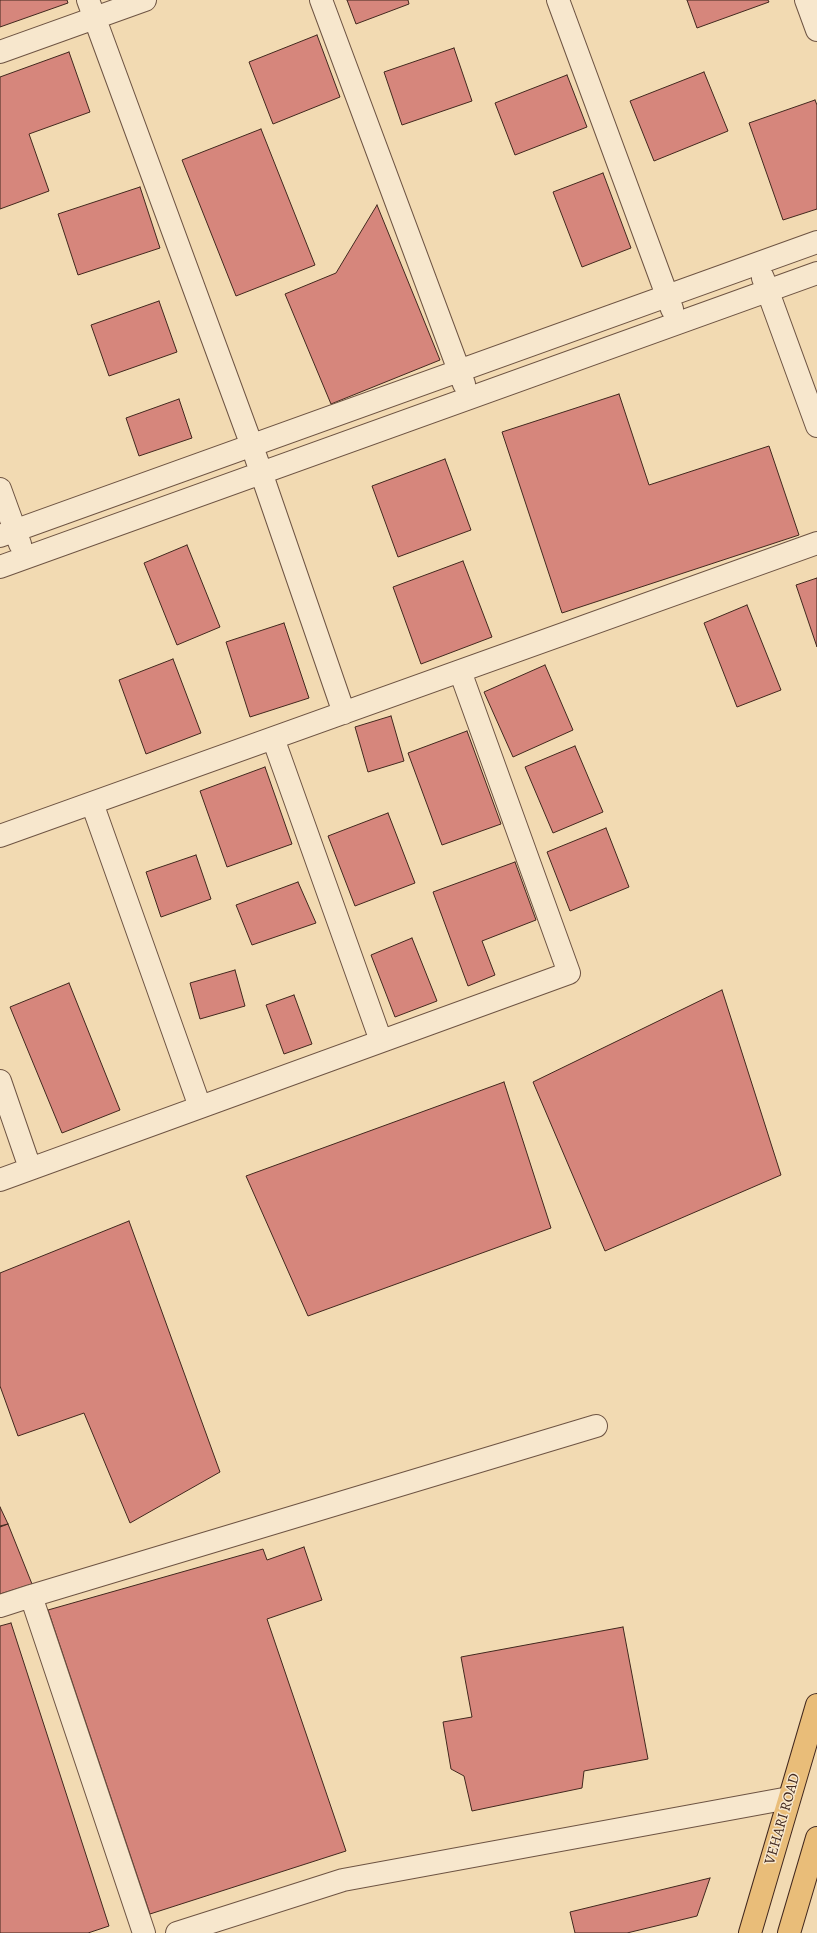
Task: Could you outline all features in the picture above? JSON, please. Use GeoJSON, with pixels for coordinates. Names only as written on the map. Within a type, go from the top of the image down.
{"type":"FeatureCollection","features":[{"type":"Feature","properties":{"kind":"main road","name":"VEHARI ROAD"},"geometry":{"type":"LineString","coordinates":[[750,1933],[817,1704]]}},
{"type":"Feature","properties":{"kind":"main road"},"geometry":{"type":"LineString","coordinates":[[789,1933],[817,1838]]}},
{"type":"Feature","properties":{"kind":"street"},"geometry":{"type":"LineString","coordinates":[[0,52],[92,9],[145,0]]}},
{"type":"Feature","properties":{"kind":"street"},"geometry":{"type":"LineString","coordinates":[[321,0],[469,398]]}},
{"type":"Feature","properties":{"kind":"street"},"geometry":{"type":"LineString","coordinates":[[558,0],[677,323]]}},
{"type":"Feature","properties":{"kind":"street"},"geometry":{"type":"LineString","coordinates":[[806,0],[817,30]]}},
{"type":"Feature","properties":{"kind":"street"},"geometry":{"type":"LineString","coordinates":[[92,9],[252,446],[344,713]]}},
{"type":"Feature","properties":{"kind":"street"},"geometry":{"type":"LineString","coordinates":[[8,534],[817,242]]}},
{"type":"Feature","properties":{"kind":"street"},"geometry":{"type":"LineString","coordinates":[[758,264],[817,426]]}},
{"type":"Feature","properties":{"kind":"street"},"geometry":{"type":"LineString","coordinates":[[0,567],[817,273]]}},
{"type":"Feature","properties":{"kind":"street"},"geometry":{"type":"LineString","coordinates":[[0,489],[8,534],[25,558]]}},
{"type":"Feature","properties":{"kind":"street"},"geometry":{"type":"LineString","coordinates":[[0,836],[817,543]]}},
{"type":"Feature","properties":{"kind":"street"},"geometry":{"type":"LineString","coordinates":[[0,1180],[569,973],[460,671]]}},
{"type":"Feature","properties":{"kind":"street"},"geometry":{"type":"LineString","coordinates":[[273,738],[381,1041]]}},
{"type":"Feature","properties":{"kind":"street"},"geometry":{"type":"LineString","coordinates":[[92,803],[200,1107]]}},
{"type":"Feature","properties":{"kind":"street"},"geometry":{"type":"LineString","coordinates":[[0,1081],[30,1168]]}},
{"type":"Feature","properties":{"kind":"street"},"geometry":{"type":"LineString","coordinates":[[0,1606],[596,1426]]}},
{"type":"Feature","properties":{"kind":"street"},"geometry":{"type":"LineString","coordinates":[[31,1596],[144,1933]]}},
{"type":"Feature","properties":{"kind":"street"},"geometry":{"type":"LineString","coordinates":[[177,1933],[342,1880],[789,1798]]}},
{"type":"Feature","properties":{"kind":"building"},"geometry":{"type":"Polygon","coordinates":[[[0,0],[67,0],[68,3],[0,27],[0,0]]]}},
{"type":"Feature","properties":{"kind":"building"},"geometry":{"type":"Polygon","coordinates":[[[347,0],[408,0],[409,4],[356,24],[347,0]]]}},
{"type":"Feature","properties":{"kind":"building"},"geometry":{"type":"Polygon","coordinates":[[[687,0],[768,0],[769,2],[697,28],[687,0]]]}},
{"type":"Feature","properties":{"kind":"building"},"geometry":{"type":"Polygon","coordinates":[[[317,35],[340,97],[273,124],[249,62],[317,35]]]}},
{"type":"Feature","properties":{"kind":"building"},"geometry":{"type":"Polygon","coordinates":[[[454,48],[472,101],[402,125],[384,72],[454,48]]]}},
{"type":"Feature","properties":{"kind":"building"},"geometry":{"type":"Polygon","coordinates":[[[69,52],[90,112],[29,134],[49,191],[0,209],[0,77],[69,52]]]}},
{"type":"Feature","properties":{"kind":"building"},"geometry":{"type":"Polygon","coordinates":[[[704,72],[728,131],[654,161],[630,101],[704,72]]]}},
{"type":"Feature","properties":{"kind":"building"},"geometry":{"type":"Polygon","coordinates":[[[567,75],[587,127],[515,155],[495,103],[567,75]]]}},
{"type":"Feature","properties":{"kind":"building"},"geometry":{"type":"Polygon","coordinates":[[[815,100],[817,105],[817,209],[783,220],[749,123],[815,100]]]}},
{"type":"Feature","properties":{"kind":"building"},"geometry":{"type":"Polygon","coordinates":[[[261,129],[315,265],[236,296],[182,160],[261,129]]]}},
{"type":"Feature","properties":{"kind":"building"},"geometry":{"type":"Polygon","coordinates":[[[603,173],[631,248],[582,267],[553,192],[603,173]]]}},
{"type":"Feature","properties":{"kind":"building"},"geometry":{"type":"Polygon","coordinates":[[[140,187],[160,248],[78,275],[58,214],[140,187]]]}},
{"type":"Feature","properties":{"kind":"building"},"geometry":{"type":"Polygon","coordinates":[[[377,205],[440,360],[331,404],[285,294],[336,273],[377,205]]]}},
{"type":"Feature","properties":{"kind":"building"},"geometry":{"type":"Polygon","coordinates":[[[159,301],[177,352],[109,376],[91,325],[159,301]]]}},
{"type":"Feature","properties":{"kind":"building"},"geometry":{"type":"Polygon","coordinates":[[[619,394],[649,485],[769,446],[799,535],[562,613],[502,432],[619,394]]]}},
{"type":"Feature","properties":{"kind":"building"},"geometry":{"type":"Polygon","coordinates":[[[179,399],[192,438],[139,456],[126,418],[179,399]]]}},
{"type":"Feature","properties":{"kind":"building"},"geometry":{"type":"Polygon","coordinates":[[[445,459],[471,530],[398,557],[372,486],[445,459]]]}},
{"type":"Feature","properties":{"kind":"building"},"geometry":{"type":"Polygon","coordinates":[[[187,545],[220,627],[177,645],[144,563],[187,545]]]}},
{"type":"Feature","properties":{"kind":"building"},"geometry":{"type":"Polygon","coordinates":[[[463,561],[492,637],[421,664],[393,587],[463,561]]]}},
{"type":"Feature","properties":{"kind":"building"},"geometry":{"type":"Polygon","coordinates":[[[817,578],[817,647],[796,585],[817,578]]]}},
{"type":"Feature","properties":{"kind":"building"},"geometry":{"type":"Polygon","coordinates":[[[747,605],[781,690],[737,707],[704,623],[747,605]]]}},
{"type":"Feature","properties":{"kind":"building"},"geometry":{"type":"Polygon","coordinates":[[[284,623],[309,698],[250,717],[226,642],[284,623]]]}},
{"type":"Feature","properties":{"kind":"building"},"geometry":{"type":"Polygon","coordinates":[[[173,659],[201,733],[146,754],[119,680],[173,659]]]}},
{"type":"Feature","properties":{"kind":"building"},"geometry":{"type":"Polygon","coordinates":[[[545,665],[573,730],[513,757],[484,692],[545,665]]]}},
{"type":"Feature","properties":{"kind":"building"},"geometry":{"type":"Polygon","coordinates":[[[391,716],[404,761],[368,772],[355,727],[391,716]]]}},
{"type":"Feature","properties":{"kind":"building"},"geometry":{"type":"Polygon","coordinates":[[[467,731],[501,824],[442,845],[408,753],[467,731]]]}},
{"type":"Feature","properties":{"kind":"building"},"geometry":{"type":"Polygon","coordinates":[[[575,746],[603,812],[553,833],[525,767],[575,746]]]}},
{"type":"Feature","properties":{"kind":"building"},"geometry":{"type":"Polygon","coordinates":[[[265,767],[292,844],[227,867],[200,791],[265,767]]]}},
{"type":"Feature","properties":{"kind":"building"},"geometry":{"type":"Polygon","coordinates":[[[388,813],[415,883],[355,906],[328,836],[388,813]]]}},
{"type":"Feature","properties":{"kind":"building"},"geometry":{"type":"Polygon","coordinates":[[[606,828],[629,887],[570,911],[547,852],[606,828]]]}},
{"type":"Feature","properties":{"kind":"building"},"geometry":{"type":"Polygon","coordinates":[[[196,855],[211,899],[161,917],[146,872],[196,855]]]}},
{"type":"Feature","properties":{"kind":"building"},"geometry":{"type":"Polygon","coordinates":[[[515,862],[536,920],[482,941],[495,975],[468,986],[433,892],[515,862]]]}},
{"type":"Feature","properties":{"kind":"building"},"geometry":{"type":"Polygon","coordinates":[[[298,882],[316,923],[252,945],[236,905],[298,882]]]}},
{"type":"Feature","properties":{"kind":"building"},"geometry":{"type":"Polygon","coordinates":[[[412,938],[437,1001],[395,1017],[371,955],[412,938]]]}},
{"type":"Feature","properties":{"kind":"building"},"geometry":{"type":"Polygon","coordinates":[[[235,970],[245,1006],[200,1019],[190,983],[235,970]]]}},
{"type":"Feature","properties":{"kind":"building"},"geometry":{"type":"Polygon","coordinates":[[[69,983],[120,1110],[62,1133],[10,1007],[69,983]]]}},
{"type":"Feature","properties":{"kind":"building"},"geometry":{"type":"Polygon","coordinates":[[[722,990],[781,1175],[605,1251],[533,1082],[722,990]]]}},
{"type":"Feature","properties":{"kind":"building"},"geometry":{"type":"Polygon","coordinates":[[[294,995],[312,1044],[284,1054],[266,1005],[294,995]]]}},
{"type":"Feature","properties":{"kind":"building"},"geometry":{"type":"Polygon","coordinates":[[[504,1082],[551,1228],[308,1316],[246,1176],[504,1082]]]}},
{"type":"Feature","properties":{"kind":"building"},"geometry":{"type":"Polygon","coordinates":[[[129,1221],[220,1472],[130,1523],[84,1413],[18,1436],[0,1386],[0,1273],[129,1221]]]}},
{"type":"Feature","properties":{"kind":"building"},"geometry":{"type":"Polygon","coordinates":[[[0,1507],[8,1524],[0,1527],[0,1507]]]}},
{"type":"Feature","properties":{"kind":"building"},"geometry":{"type":"Polygon","coordinates":[[[8,1524],[32,1584],[0,1594],[0,1526],[8,1524]]]}},
{"type":"Feature","properties":{"kind":"building"},"geometry":{"type":"Polygon","coordinates":[[[304,1547],[322,1600],[267,1619],[346,1851],[150,1914],[48,1610],[263,1549],[267,1560],[304,1547]]]}},
{"type":"Feature","properties":{"kind":"building"},"geometry":{"type":"Polygon","coordinates":[[[11,1623],[109,1926],[88,1933],[0,1933],[0,1626],[11,1623]]]}},
{"type":"Feature","properties":{"kind":"building"},"geometry":{"type":"Polygon","coordinates":[[[623,1627],[648,1759],[584,1771],[582,1788],[472,1811],[464,1776],[451,1769],[443,1722],[472,1717],[461,1657],[623,1627]]]}},
{"type":"Feature","properties":{"kind":"building"},"geometry":{"type":"Polygon","coordinates":[[[710,1878],[697,1916],[627,1933],[575,1933],[570,1912],[710,1878]]]}}]}
